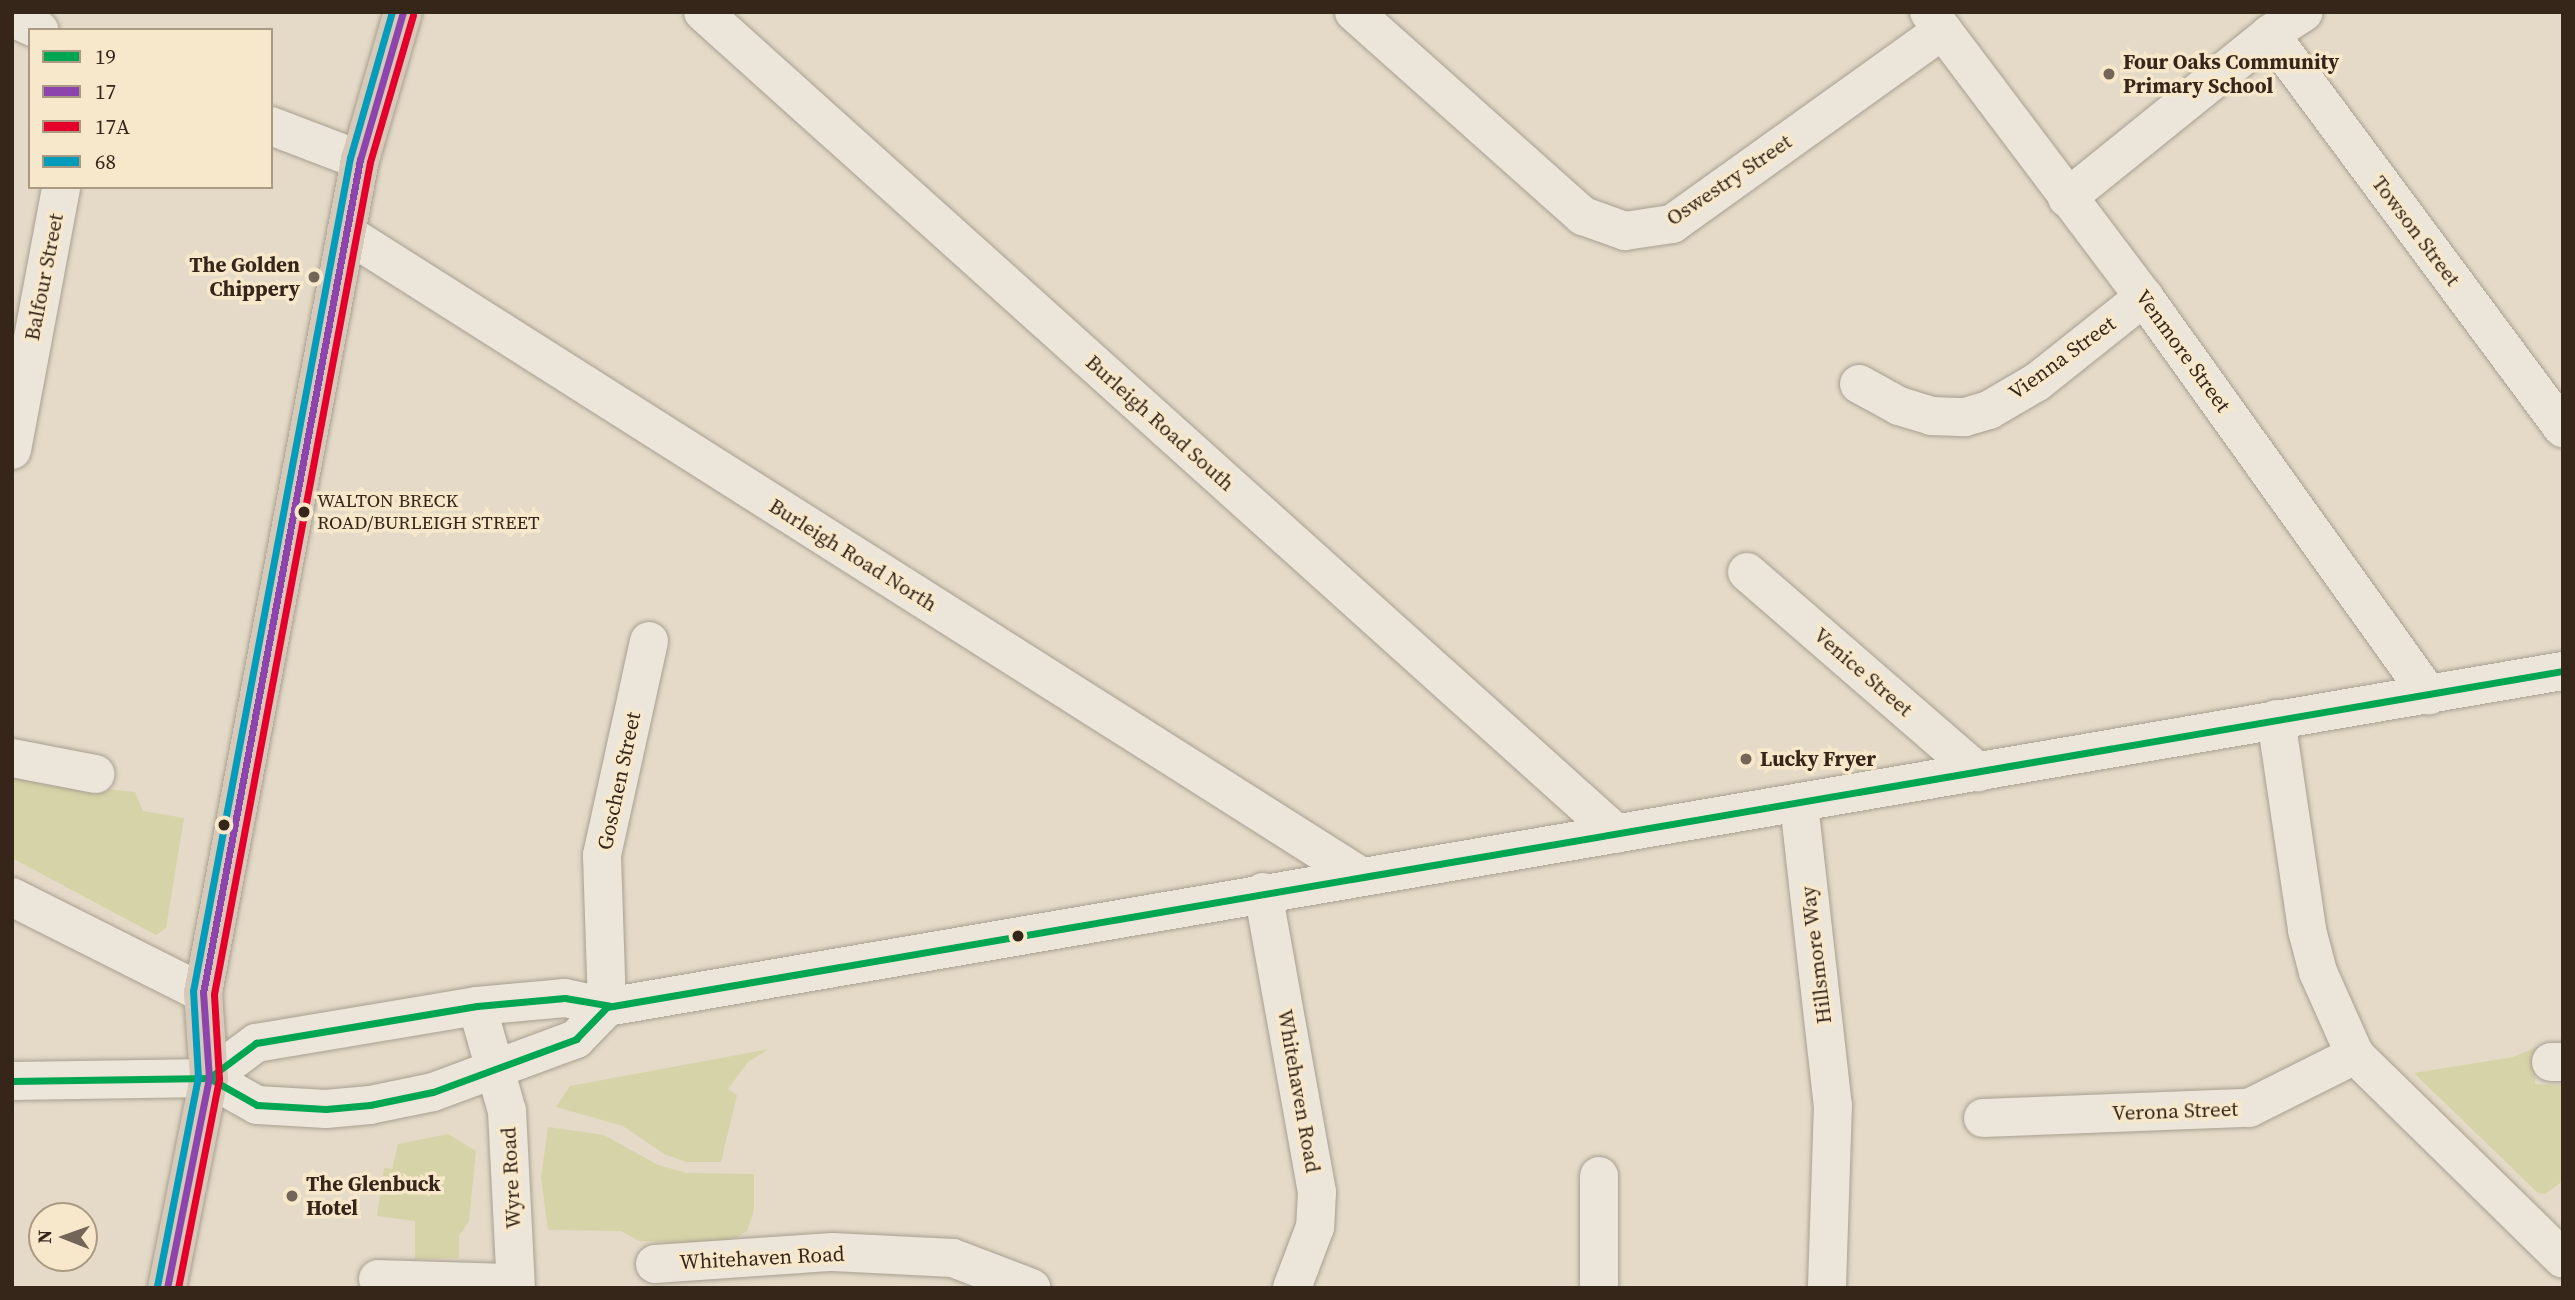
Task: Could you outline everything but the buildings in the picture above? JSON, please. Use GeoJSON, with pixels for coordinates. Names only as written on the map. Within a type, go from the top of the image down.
{"type":"FeatureCollection","features":[{"type":"Feature","properties":{"kind":"highway"},"geometry":{"type":"LineString","coordinates":[[167,1288],[209,1078],[204,993],[360,160],[403,12]]}},
{"type":"Feature","properties":{"kind":"street","name":"Burleigh Road South"},"geometry":{"type":"LineString","coordinates":[[703,12],[1617,834]]}},
{"type":"Feature","properties":{"kind":"street","name":"Oswestry Street"},"geometry":{"type":"LineString","coordinates":[[1354,12],[1583,216],[1625,231],[1672,224],[1936,21]]}},
{"type":"Feature","properties":{"kind":"street"},"geometry":{"type":"LineString","coordinates":[[2067,198],[2270,34],[2304,12]]}},
{"type":"Feature","properties":{"kind":"street"},"geometry":{"type":"LineString","coordinates":[[12,18],[34,28]]}},
{"type":"Feature","properties":{"kind":"street","name":"Venmore Street"},"geometry":{"type":"LineString","coordinates":[[1936,21],[2144,297],[2429,695]]}},
{"type":"Feature","properties":{"kind":"street","name":"Towson Street"},"geometry":{"type":"LineString","coordinates":[[2270,34],[2563,428]]}},
{"type":"Feature","properties":{"kind":"street"},"geometry":{"type":"LineString","coordinates":[[273,127],[360,160]]}},
{"type":"Feature","properties":{"kind":"street","name":"Balfour Street"},"geometry":{"type":"LineString","coordinates":[[12,450],[61,189]]}},
{"type":"Feature","properties":{"kind":"street","name":"Burleigh Road North"},"geometry":{"type":"LineString","coordinates":[[346,233],[1362,877]]}},
{"type":"Feature","properties":{"kind":"street","name":"Vienna Street"},"geometry":{"type":"LineString","coordinates":[[1859,384],[1899,406],[1931,416],[1965,417],[1989,410],[2037,382],[2144,297]]}},
{"type":"Feature","properties":{"kind":"street","name":"Venice Street"},"geometry":{"type":"LineString","coordinates":[[1747,572],[1978,772]]}},
{"type":"Feature","properties":{"kind":"street","name":"Goschen Street"},"geometry":{"type":"LineString","coordinates":[[607,1007],[602,855],[649,641]]}},
{"type":"Feature","properties":{"kind":"street"},"geometry":{"type":"LineString","coordinates":[[209,1078],[256,1043],[477,1006],[565,998],[607,1007],[1263,892],[1798,804],[2563,671]]}},
{"type":"Feature","properties":{"kind":"street"},"geometry":{"type":"LineString","coordinates":[[2276,719],[2306,930],[2318,972],[2354,1055],[2555,1235]]}},
{"type":"Feature","properties":{"kind":"street"},"geometry":{"type":"LineString","coordinates":[[12,758],[95,774]]}},
{"type":"Feature","properties":{"kind":"street","name":"Hillsmore Way"},"geometry":{"type":"LineString","coordinates":[[1798,804],[1833,1105],[1827,1288]]}},
{"type":"Feature","properties":{"kind":"street","name":"Whitehaven Road"},"geometry":{"type":"LineString","coordinates":[[1263,892],[1317,1192],[1315,1227],[1292,1288]]}},
{"type":"Feature","properties":{"kind":"street"},"geometry":{"type":"LineString","coordinates":[[12,897],[204,993]]}},
{"type":"Feature","properties":{"kind":"street","name":"Wyre Road"},"geometry":{"type":"LineString","coordinates":[[477,1006],[507,1111],[513,1155],[516,1285]]}},
{"type":"Feature","properties":{"kind":"street"},"geometry":{"type":"LineString","coordinates":[[12,1081],[209,1078],[257,1105],[326,1109],[432,1092],[495,1070],[576,1040],[607,1007]]}},
{"type":"Feature","properties":{"kind":"street","name":"Verona Street"},"geometry":{"type":"LineString","coordinates":[[1983,1118],[2249,1108],[2354,1055]]}},
{"type":"Feature","properties":{"kind":"street"},"geometry":{"type":"LineString","coordinates":[[1599,1176],[1599,1288]]}},
{"type":"Feature","properties":{"kind":"street","name":"Whitehaven Road"},"geometry":{"type":"LineString","coordinates":[[655,1264],[833,1252],[953,1258],[1031,1288]]}},
{"type":"Feature","properties":{"kind":"street"},"geometry":{"type":"LineString","coordinates":[[378,1279],[516,1285]]}},
{"type":"Feature","properties":{"kind":"shaded area"},"geometry":{"type":"Polygon","coordinates":[[[12,764],[93,788],[135,792],[143,811],[184,818],[166,928],[156,935],[12,858],[12,764]]]}},
{"type":"Feature","properties":{"kind":"shaded area"},"geometry":{"type":"Polygon","coordinates":[[[2537,1047],[2535,1084],[2563,1085],[2563,1181],[2545,1194],[2538,1193],[2414,1073],[2513,1057],[2537,1047]]]}},
{"type":"Feature","properties":{"kind":"shaded area"},"geometry":{"type":"Polygon","coordinates":[[[769,1049],[748,1062],[728,1089],[737,1095],[721,1162],[686,1162],[664,1154],[623,1126],[556,1107],[570,1086],[769,1049]]]}},
{"type":"Feature","properties":{"kind":"shaded area"},"geometry":{"type":"Polygon","coordinates":[[[548,1127],[604,1135],[658,1165],[687,1173],[754,1174],[754,1210],[747,1231],[726,1244],[639,1241],[621,1231],[548,1230],[541,1178],[548,1127]]]}},
{"type":"Feature","properties":{"kind":"shaded area"},"geometry":{"type":"Polygon","coordinates":[[[448,1134],[476,1151],[469,1221],[459,1236],[459,1258],[415,1259],[415,1221],[377,1216],[384,1168],[392,1169],[398,1144],[448,1134]]]}},
{"type":"Feature","properties":{"kind":"transit line","name":"68"},"geometry":{"type":"LineString","coordinates":[[157,1286],[198,1077],[193,991],[350,158],[392,12]]}},
{"type":"Feature","properties":{"kind":"transit line","name":"17"},"geometry":{"type":"LineString","coordinates":[[167,1288],[209,1078],[203,993],[360,160],[403,12]]}},
{"type":"Feature","properties":{"kind":"transit line","name":"17A"},"geometry":{"type":"LineString","coordinates":[[178,1288],[219,1079],[214,994],[370,162],[413,15]]}},
{"type":"Feature","properties":{"kind":"transit line","name":"19"},"geometry":{"type":"LineString","coordinates":[[12,1081],[209,1078],[257,1105],[326,1109],[370,1105],[433,1092],[576,1039],[607,1007],[2563,671]]}},
{"type":"Feature","properties":{"kind":"transit line","name":"19"},"geometry":{"type":"LineString","coordinates":[[209,1078],[256,1043],[477,1006],[565,998],[612,1006]]}},
{"type":"Feature","properties":{"kind":"place","name":"Four Oaks Community Primary School"},"geometry":{"type":"Point","coordinates":[2109,74]}},
{"type":"Feature","properties":{"kind":"place","name":"The Golden Chippery"},"geometry":{"type":"Point","coordinates":[314,277]}},
{"type":"Feature","properties":{"kind":"place","name":"WALTON BRECK ROAD/BURLEIGH STREET"},"geometry":{"type":"Point","coordinates":[304,512]}},
{"type":"Feature","properties":{"kind":"place","name":"Lucky Fryer"},"geometry":{"type":"Point","coordinates":[1746,759]}},
{"type":"Feature","properties":{"kind":"place","name":"The Glenbuck Hotel"},"geometry":{"type":"Point","coordinates":[292,1196]}}]}
